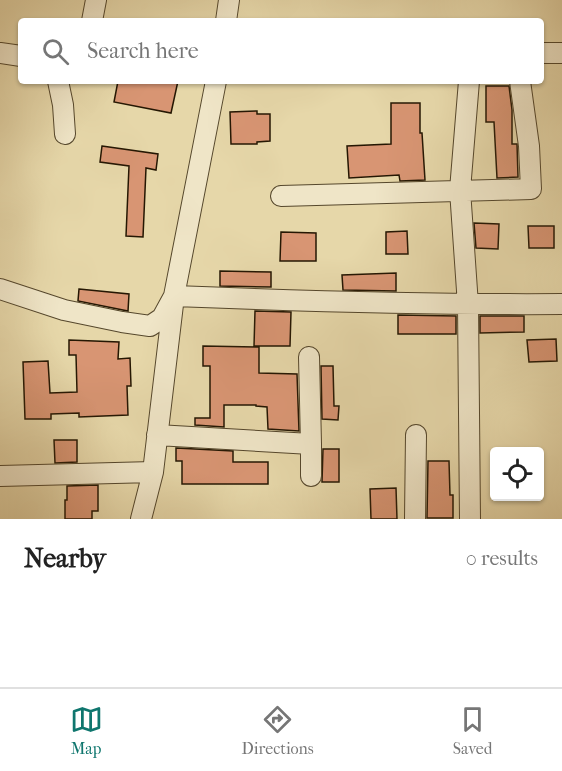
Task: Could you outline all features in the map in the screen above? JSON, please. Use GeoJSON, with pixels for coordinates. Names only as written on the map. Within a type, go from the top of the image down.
{"type":"FeatureCollection","features":[{"type":"Feature","properties":{"kind":"street"},"geometry":{"type":"LineString","coordinates":[[93,18],[96,0]]}},
{"type":"Feature","properties":{"kind":"street"},"geometry":{"type":"LineString","coordinates":[[226,18],[229,0]]}},
{"type":"Feature","properties":{"kind":"street"},"geometry":{"type":"LineString","coordinates":[[544,53],[562,53]]}},
{"type":"Feature","properties":{"kind":"street"},"geometry":{"type":"LineString","coordinates":[[0,54],[18,56]]}},
{"type":"Feature","properties":{"kind":"street"},"geometry":{"type":"LineString","coordinates":[[59,84],[66,134]]}},
{"type":"Feature","properties":{"kind":"street"},"geometry":{"type":"LineString","coordinates":[[141,519],[153,472],[174,296],[215,84]]}},
{"type":"Feature","properties":{"kind":"street"},"geometry":{"type":"LineString","coordinates":[[469,84],[460,190],[468,305],[470,519]]}},
{"type":"Feature","properties":{"kind":"street"},"geometry":{"type":"LineString","coordinates":[[281,196],[531,189],[529,146],[520,84]]}},
{"type":"Feature","properties":{"kind":"street"},"geometry":{"type":"LineString","coordinates":[[0,289],[63,310],[150,326],[162,318],[174,296]]}},
{"type":"Feature","properties":{"kind":"street"},"geometry":{"type":"LineString","coordinates":[[174,296],[468,305],[562,304]]}},
{"type":"Feature","properties":{"kind":"street"},"geometry":{"type":"LineString","coordinates":[[309,357],[311,476]]}},
{"type":"Feature","properties":{"kind":"street"},"geometry":{"type":"LineString","coordinates":[[157,435],[311,444]]}},
{"type":"Feature","properties":{"kind":"street"},"geometry":{"type":"LineString","coordinates":[[415,519],[416,435]]}},
{"type":"Feature","properties":{"kind":"street"},"geometry":{"type":"LineString","coordinates":[[0,476],[153,472]]}},
{"type":"Feature","properties":{"kind":"building"},"geometry":{"type":"Polygon","coordinates":[[[117,84],[177,84],[171,113],[114,102],[117,84]]]}},
{"type":"Feature","properties":{"kind":"building"},"geometry":{"type":"Polygon","coordinates":[[[486,86],[509,86],[512,144],[517,144],[518,177],[497,178],[494,122],[486,122],[486,86]]]}},
{"type":"Feature","properties":{"kind":"building"},"geometry":{"type":"Polygon","coordinates":[[[391,103],[420,103],[420,133],[422,133],[425,180],[400,181],[399,175],[349,178],[347,146],[391,144],[391,103]]]}},
{"type":"Feature","properties":{"kind":"building"},"geometry":{"type":"Polygon","coordinates":[[[257,111],[257,114],[270,114],[270,141],[257,142],[257,144],[231,144],[230,112],[257,111]]]}},
{"type":"Feature","properties":{"kind":"building"},"geometry":{"type":"Polygon","coordinates":[[[102,146],[158,154],[156,170],[146,168],[143,237],[126,236],[129,166],[100,162],[102,146]]]}},
{"type":"Feature","properties":{"kind":"building"},"geometry":{"type":"Polygon","coordinates":[[[474,223],[499,224],[498,249],[476,248],[474,223]]]}},
{"type":"Feature","properties":{"kind":"building"},"geometry":{"type":"Polygon","coordinates":[[[528,226],[554,226],[554,248],[529,248],[528,226]]]}},
{"type":"Feature","properties":{"kind":"building"},"geometry":{"type":"Polygon","coordinates":[[[407,231],[408,254],[386,254],[386,232],[407,231]]]}},
{"type":"Feature","properties":{"kind":"building"},"geometry":{"type":"Polygon","coordinates":[[[281,232],[316,233],[316,261],[280,261],[281,232]]]}},
{"type":"Feature","properties":{"kind":"building"},"geometry":{"type":"Polygon","coordinates":[[[220,271],[271,272],[271,287],[220,286],[220,271]]]}},
{"type":"Feature","properties":{"kind":"building"},"geometry":{"type":"Polygon","coordinates":[[[396,273],[396,291],[343,290],[342,275],[396,273]]]}},
{"type":"Feature","properties":{"kind":"building"},"geometry":{"type":"Polygon","coordinates":[[[79,289],[129,294],[128,311],[78,301],[79,289]]]}},
{"type":"Feature","properties":{"kind":"building"},"geometry":{"type":"Polygon","coordinates":[[[255,311],[291,312],[290,346],[254,346],[255,311]]]}},
{"type":"Feature","properties":{"kind":"building"},"geometry":{"type":"Polygon","coordinates":[[[398,315],[456,316],[456,334],[398,334],[398,315]]]}},
{"type":"Feature","properties":{"kind":"building"},"geometry":{"type":"Polygon","coordinates":[[[480,316],[524,316],[524,332],[480,333],[480,316]]]}},
{"type":"Feature","properties":{"kind":"building"},"geometry":{"type":"Polygon","coordinates":[[[556,339],[557,361],[529,362],[527,340],[556,339]]]}},
{"type":"Feature","properties":{"kind":"building"},"geometry":{"type":"Polygon","coordinates":[[[69,340],[119,342],[118,359],[130,358],[131,386],[127,386],[128,415],[79,417],[79,413],[51,414],[51,419],[25,419],[23,362],[48,361],[50,393],[77,392],[76,355],[69,355],[69,340]]]}},
{"type":"Feature","properties":{"kind":"building"},"geometry":{"type":"Polygon","coordinates":[[[203,346],[259,347],[259,373],[297,374],[299,431],[268,429],[267,407],[256,405],[224,405],[224,427],[195,425],[195,418],[210,418],[210,366],[203,366],[203,346]]]}},
{"type":"Feature","properties":{"kind":"building"},"geometry":{"type":"Polygon","coordinates":[[[321,366],[333,366],[334,406],[339,406],[338,420],[322,419],[321,366]]]}},
{"type":"Feature","properties":{"kind":"building"},"geometry":{"type":"Polygon","coordinates":[[[54,440],[77,440],[77,462],[55,463],[54,440]]]}},
{"type":"Feature","properties":{"kind":"building"},"geometry":{"type":"Polygon","coordinates":[[[176,448],[233,451],[233,462],[268,462],[268,484],[182,484],[182,461],[176,461],[176,448]]]}},
{"type":"Feature","properties":{"kind":"building"},"geometry":{"type":"Polygon","coordinates":[[[323,449],[339,449],[339,482],[322,482],[323,449]]]}},
{"type":"Feature","properties":{"kind":"building"},"geometry":{"type":"Polygon","coordinates":[[[428,461],[449,461],[453,518],[427,518],[428,461]]]}},
{"type":"Feature","properties":{"kind":"building"},"geometry":{"type":"Polygon","coordinates":[[[98,485],[98,511],[92,511],[92,519],[65,519],[67,486],[98,485]]]}},
{"type":"Feature","properties":{"kind":"building"},"geometry":{"type":"Polygon","coordinates":[[[396,488],[397,519],[371,519],[370,489],[396,488]]]}}]}
